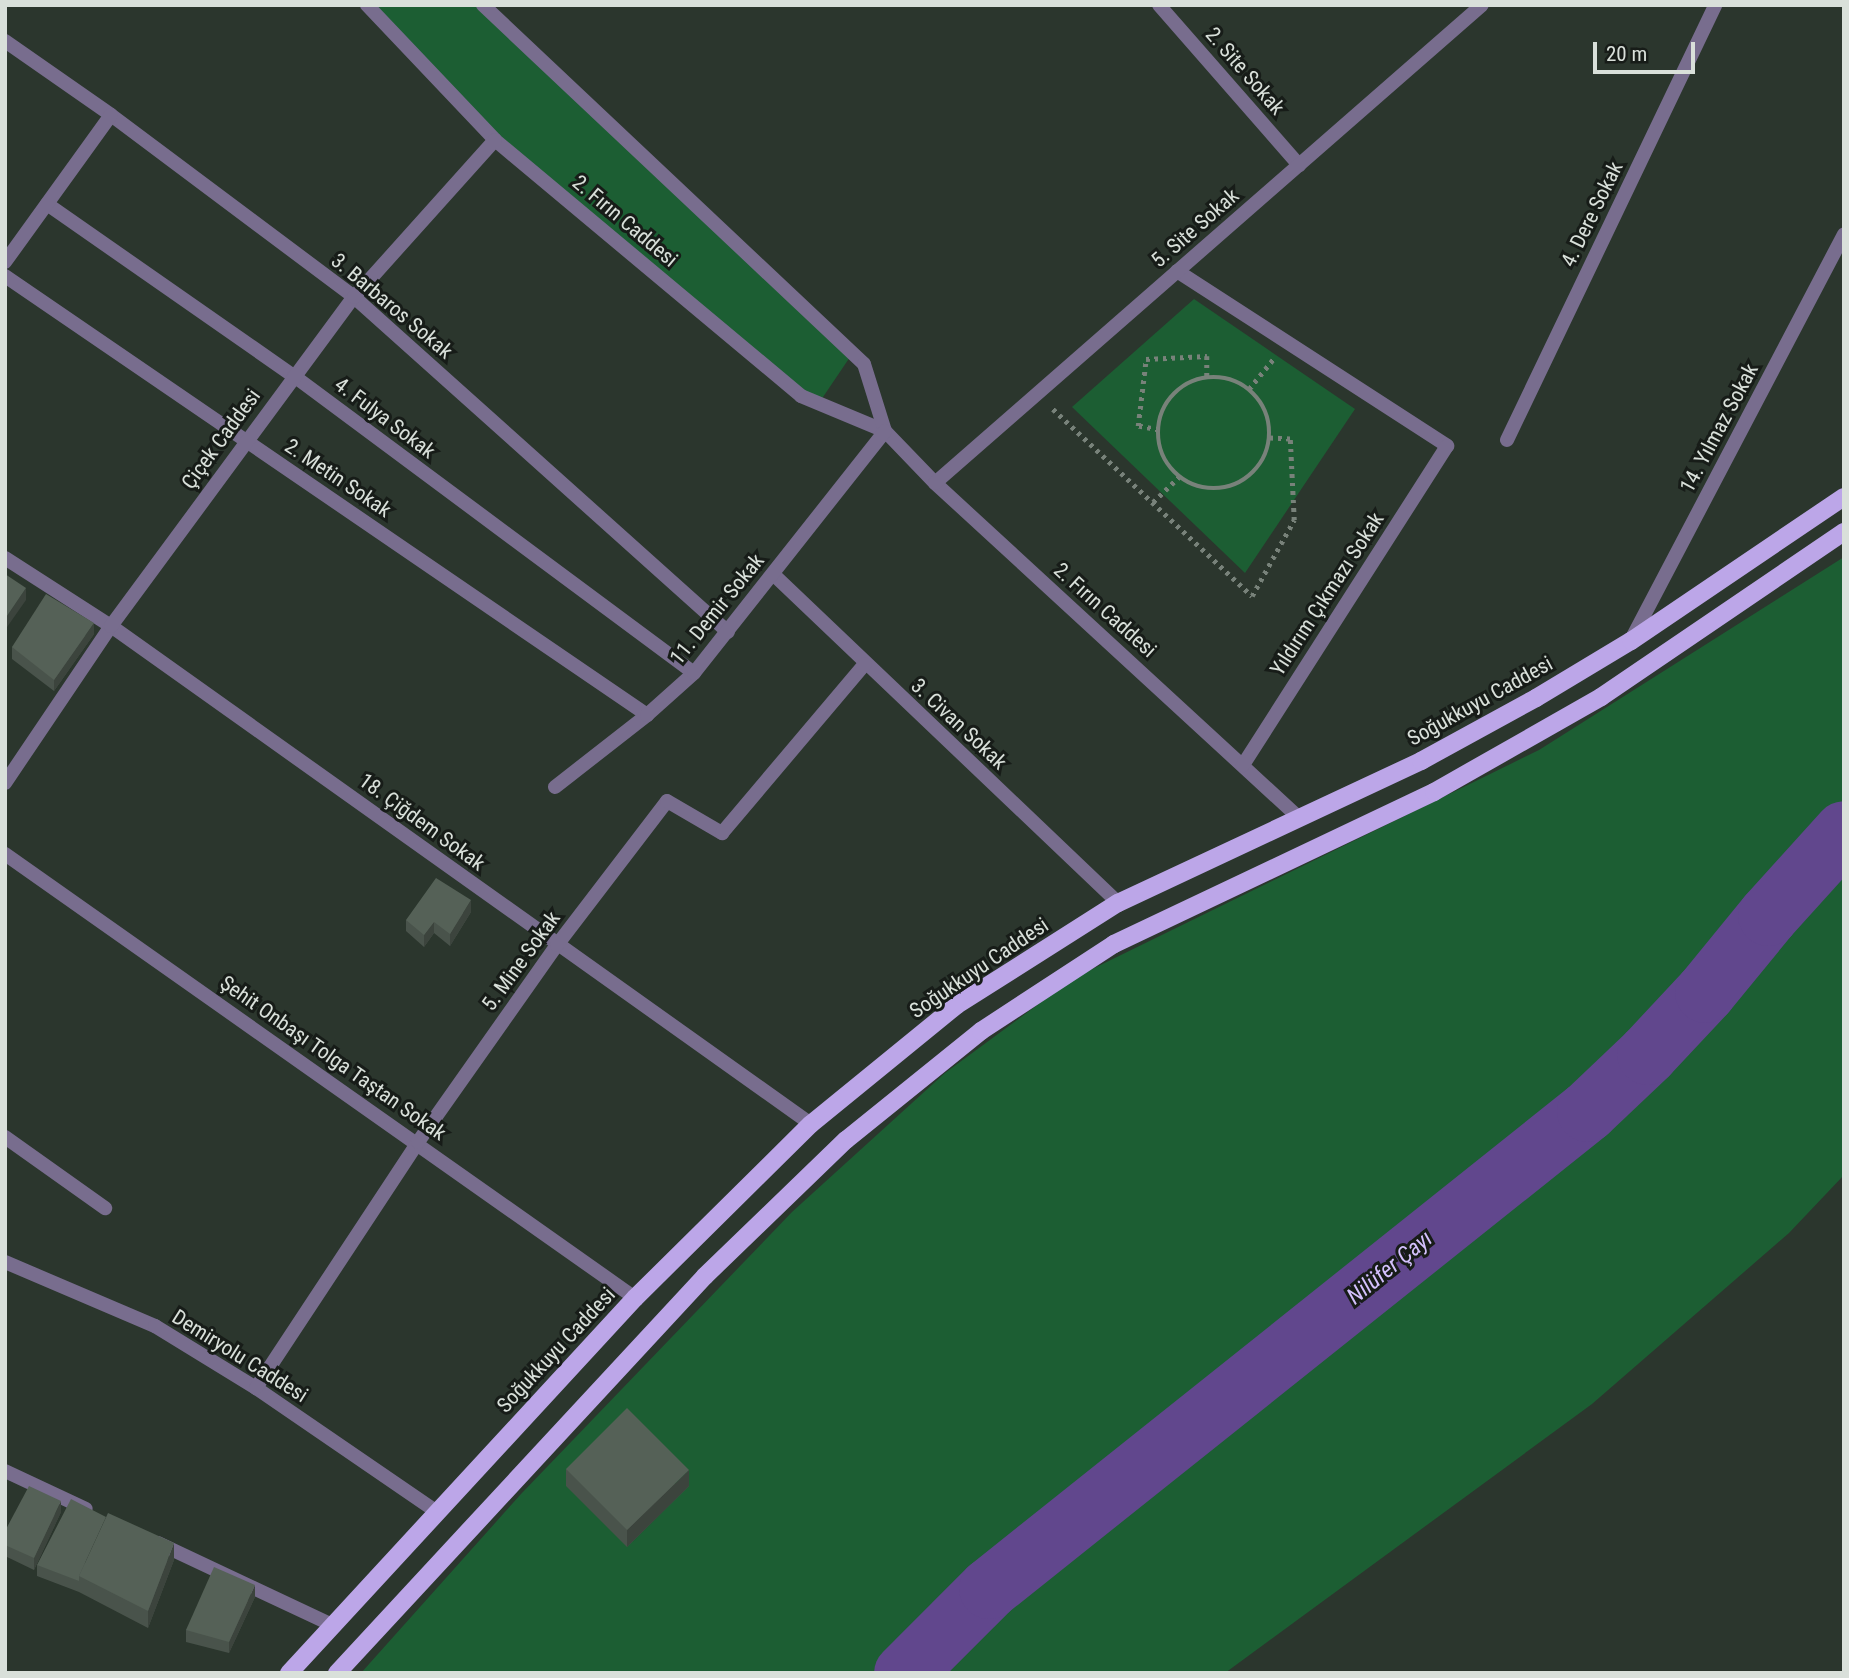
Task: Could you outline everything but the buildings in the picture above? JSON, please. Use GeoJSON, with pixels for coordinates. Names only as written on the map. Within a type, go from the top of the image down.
{"type":"FeatureCollection","features":[{"type":"Feature","properties":{"kind":"main road","name":"Soğukkuyu Caddesi"},"geometry":{"type":"LineString","coordinates":[[289,1673],[635,1298],[811,1124],[957,1005],[1118,903],[1421,761],[1631,641],[1844,497]]}},
{"type":"Feature","properties":{"kind":"main road"},"geometry":{"type":"LineString","coordinates":[[337,1673],[705,1276],[846,1140],[981,1031],[1114,944],[1434,792],[1601,697],[1844,532]]}},
{"type":"Feature","properties":{"kind":"street","name":"2. Fırın Caddesi"},"geometry":{"type":"LineString","coordinates":[[367,5],[495,141],[801,396],[885,431],[935,482],[1299,818]]}},
{"type":"Feature","properties":{"kind":"street","name":"2. Fırın Caddesi"},"geometry":{"type":"LineString","coordinates":[[483,5],[864,364],[885,431]]}},
{"type":"Feature","properties":{"kind":"street","name":"2. Site Sokak"},"geometry":{"type":"LineString","coordinates":[[1159,5],[1299,165]]}},
{"type":"Feature","properties":{"kind":"street","name":"5. Site Sokak"},"geometry":{"type":"LineString","coordinates":[[935,482],[1482,5]]}},
{"type":"Feature","properties":{"kind":"street","name":"4. Dere Sokak"},"geometry":{"type":"LineString","coordinates":[[1507,440],[1715,5]]}},
{"type":"Feature","properties":{"kind":"street","name":"3. Barbaros Sokak"},"geometry":{"type":"LineString","coordinates":[[5,41],[111,115],[354,297],[727,632]]}},
{"type":"Feature","properties":{"kind":"street"},"geometry":{"type":"LineString","coordinates":[[5,262],[111,115]]}},
{"type":"Feature","properties":{"kind":"street","name":"Çiçek Caddesi"},"geometry":{"type":"LineString","coordinates":[[5,783],[111,626],[354,297],[495,141]]}},
{"type":"Feature","properties":{"kind":"street","name":"4. Fulya Sokak"},"geometry":{"type":"LineString","coordinates":[[47,204],[294,376],[694,673]]}},
{"type":"Feature","properties":{"kind":"street","name":"14. Yılmaz Sokak"},"geometry":{"type":"LineString","coordinates":[[1631,641],[1844,235]]}},
{"type":"Feature","properties":{"kind":"street"},"geometry":{"type":"LineString","coordinates":[[1177,271],[1287,342]]}},
{"type":"Feature","properties":{"kind":"street","name":"2. Metin Sokak"},"geometry":{"type":"LineString","coordinates":[[5,276],[647,715]]}},
{"type":"Feature","properties":{"kind":"street","name":"Yıldırım Çıkmazı Sokak"},"geometry":{"type":"LineString","coordinates":[[1242,765],[1447,446],[1287,342]]}},
{"type":"Feature","properties":{"kind":"street","name":"11. Demir Sokak"},"geometry":{"type":"LineString","coordinates":[[555,787],[647,715],[694,673],[885,431]]}},
{"type":"Feature","properties":{"kind":"street","name":"18. Çiğdem Sokak"},"geometry":{"type":"LineString","coordinates":[[5,558],[111,626],[811,1124]]}},
{"type":"Feature","properties":{"kind":"street","name":"3. Civan Sokak"},"geometry":{"type":"LineString","coordinates":[[773,574],[1118,903]]}},
{"type":"Feature","properties":{"kind":"street","name":"5. Mine Sokak"},"geometry":{"type":"LineString","coordinates":[[256,1388],[418,1142],[557,945],[667,801],[722,833],[865,664]]}},
{"type":"Feature","properties":{"kind":"street","name":"Şehit Onbaşı Tolga Taştan Sokak"},"geometry":{"type":"LineString","coordinates":[[5,854],[418,1142],[635,1298]]}},
{"type":"Feature","properties":{"kind":"street"},"geometry":{"type":"LineString","coordinates":[[5,1137],[105,1208]]}},
{"type":"Feature","properties":{"kind":"street","name":"Demiryolu Caddesi"},"geometry":{"type":"LineString","coordinates":[[5,1262],[155,1326],[256,1388],[437,1512]]}},
{"type":"Feature","properties":{"kind":"street"},"geometry":{"type":"LineString","coordinates":[[5,1471],[106,1518]]}},
{"type":"Feature","properties":{"kind":"street"},"geometry":{"type":"LineString","coordinates":[[144,1536],[332,1625]]}},
{"type":"Feature","properties":{"kind":"path"},"geometry":{"type":"LineString","coordinates":[[1249,389],[1287,342]]}},
{"type":"Feature","properties":{"kind":"path"},"geometry":{"type":"LineString","coordinates":[[1159,430],[1138,426],[1146,359],[1207,356],[1208,377]]}},
{"type":"Feature","properties":{"kind":"path"},"geometry":{"type":"LineString","coordinates":[[1208,377],[1230,379],[1249,389],[1263,405],[1270,426],[1268,448],[1258,468],[1241,482],[1221,489],[1199,487],[1179,477],[1165,460],[1158,439],[1160,417],[1170,398],[1187,384],[1208,377]]}},
{"type":"Feature","properties":{"kind":"path"},"geometry":{"type":"LineString","coordinates":[[1037,394],[1252,596],[1294,520],[1290,439],[1269,438]]}},
{"type":"Feature","properties":{"kind":"path"},"geometry":{"type":"LineString","coordinates":[[1153,502],[1179,477]]}},
{"type":"Feature","properties":{"kind":"green space"},"geometry":{"type":"Polygon","coordinates":[[[373,5],[478,5],[850,357],[821,400],[802,393],[500,138],[373,5]]]}},
{"type":"Feature","properties":{"kind":"green space"},"geometry":{"type":"Polygon","coordinates":[[[1194,299],[1355,409],[1245,573],[1072,407],[1194,299]]]}},
{"type":"Feature","properties":{"kind":"green space"},"geometry":{"type":"Polygon","coordinates":[[[1844,557],[1844,1175],[1789,1233],[1592,1404],[1225,1673],[361,1673],[521,1494],[792,1212],[945,1073],[1074,978],[1539,750],[1844,557]]]}},
{"type":"Feature","properties":{"kind":"waterway","name":"Nilüfer Çayı"},"geometry":{"type":"LineString","coordinates":[[904,1673],[989,1588],[1587,1111],[1647,1054],[1705,992],[1768,915],[1844,831]]}}]}
